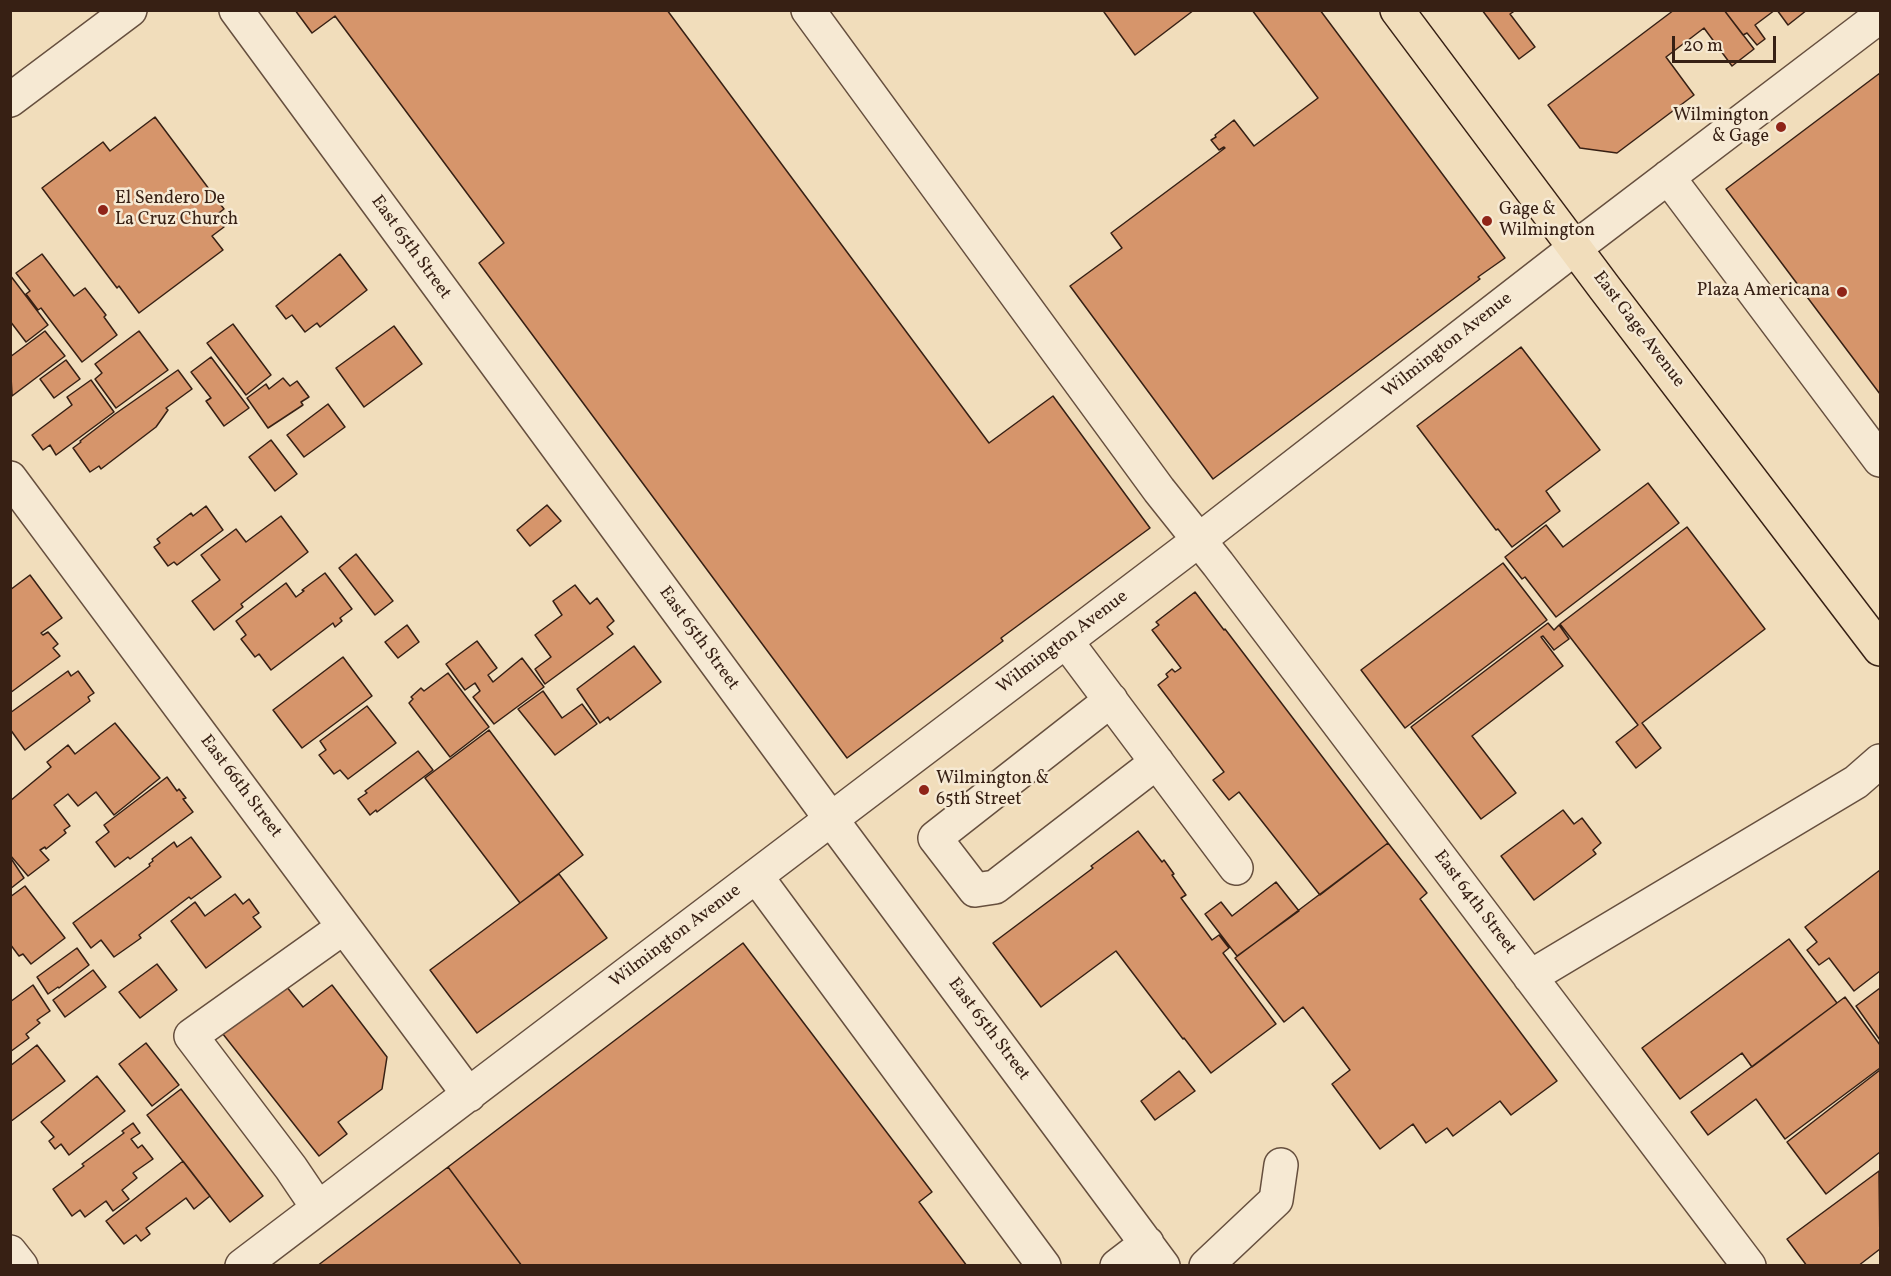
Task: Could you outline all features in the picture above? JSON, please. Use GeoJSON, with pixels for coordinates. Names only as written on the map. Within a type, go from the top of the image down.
{"type":"FeatureCollection","features":[{"type":"Feature","properties":{"kind":"main road","name":"East Gage Avenue"},"geometry":{"type":"LineString","coordinates":[[1397,10],[1575,248],[1881,649]]}},
{"type":"Feature","properties":{"kind":"street"},"geometry":{"type":"LineString","coordinates":[[10,100],[129,10]]}},
{"type":"Feature","properties":{"kind":"street","name":"East 65th Street"},"geometry":{"type":"LineString","coordinates":[[236,10],[831,819],[1155,1254]]}},
{"type":"Feature","properties":{"kind":"street","name":"East 64th Street"},"geometry":{"type":"LineString","coordinates":[[808,10],[1159,490],[1749,1266]]}},
{"type":"Feature","properties":{"kind":"street","name":"Wilmington Avenue"},"geometry":{"type":"LineString","coordinates":[[242,1266],[1199,540],[1575,248],[1881,16]]}},
{"type":"Feature","properties":{"kind":"street"},"geometry":{"type":"LineString","coordinates":[[1668,177],[1881,460]]}},
{"type":"Feature","properties":{"kind":"street","name":"East 66th Street"},"geometry":{"type":"LineString","coordinates":[[10,478],[469,1095]]}},
{"type":"Feature","properties":{"kind":"street"},"geometry":{"type":"LineString","coordinates":[[1066,640],[1236,868]]}},
{"type":"Feature","properties":{"kind":"street"},"geometry":{"type":"LineString","coordinates":[[1111,700],[934,838],[975,890],[995,887],[1157,762]]}},
{"type":"Feature","properties":{"kind":"street"},"geometry":{"type":"LineString","coordinates":[[1530,977],[1856,782],[1881,761]]}},
{"type":"Feature","properties":{"kind":"street"},"geometry":{"type":"LineString","coordinates":[[756,876],[1044,1266]]}},
{"type":"Feature","properties":{"kind":"street"},"geometry":{"type":"LineString","coordinates":[[318,1208],[291,1168],[191,1036],[344,927]]}},
{"type":"Feature","properties":{"kind":"street"},"geometry":{"type":"LineString","coordinates":[[1206,1266],[1276,1200],[1281,1166]]}},
{"type":"Feature","properties":{"kind":"street"},"geometry":{"type":"LineString","coordinates":[[10,1252],[21,1266]]}},
{"type":"Feature","properties":{"kind":"street"},"geometry":{"type":"LineString","coordinates":[[1117,1266],[1155,1254]]}},
{"type":"Feature","properties":{"kind":"building"},"geometry":{"type":"Polygon","coordinates":[[[295,10],[667,10],[989,443],[1053,396],[1150,528],[1001,638],[1003,641],[847,758],[479,263],[504,243],[335,16],[312,33],[295,10]]]}},
{"type":"Feature","properties":{"kind":"building"},"geometry":{"type":"Polygon","coordinates":[[[1106,10],[1194,10],[1135,55],[1104,12],[1106,10]]]}},
{"type":"Feature","properties":{"kind":"building"},"geometry":{"type":"Polygon","coordinates":[[[1252,10],[1320,10],[1505,258],[1213,479],[1070,286],[1122,248],[1111,233],[1225,148],[1219,150],[1211,140],[1234,120],[1254,146],[1318,98],[1252,10]]]}},
{"type":"Feature","properties":{"kind":"building"},"geometry":{"type":"Polygon","coordinates":[[[1482,10],[1516,10],[1510,14],[1535,47],[1519,59],[1482,10]]]}},
{"type":"Feature","properties":{"kind":"building"},"geometry":{"type":"Polygon","coordinates":[[[1674,10],[1724,10],[1754,49],[1732,66],[1704,28],[1666,57],[1694,95],[1617,153],[1580,148],[1548,105],[1674,10]]]}},
{"type":"Feature","properties":{"kind":"building"},"geometry":{"type":"Polygon","coordinates":[[[1724,10],[1775,10],[1755,25],[1765,39],[1757,45],[1747,33],[1743,35],[1724,10]]]}},
{"type":"Feature","properties":{"kind":"building"},"geometry":{"type":"Polygon","coordinates":[[[1777,10],[1807,10],[1788,25],[1777,10]]]}},
{"type":"Feature","properties":{"kind":"building","name":"Plaza Americana"},"geometry":{"type":"Polygon","coordinates":[[[1880,73],[1880,394],[1726,189],[1880,73]]]}},
{"type":"Feature","properties":{"kind":"building"},"geometry":{"type":"Polygon","coordinates":[[[155,117],[224,209],[215,216],[224,227],[212,236],[223,250],[139,313],[119,286],[117,288],[42,188],[103,142],[110,151],[155,117]]]}},
{"type":"Feature","properties":{"kind":"building"},"geometry":{"type":"Polygon","coordinates":[[[42,254],[74,296],[85,288],[106,315],[104,317],[117,335],[82,362],[41,308],[38,310],[26,294],[30,291],[16,273],[42,254]]]}},
{"type":"Feature","properties":{"kind":"building"},"geometry":{"type":"Polygon","coordinates":[[[340,254],[367,290],[320,327],[317,323],[305,332],[292,315],[286,319],[276,306],[340,254]]]}},
{"type":"Feature","properties":{"kind":"building"},"geometry":{"type":"Polygon","coordinates":[[[10,275],[48,325],[26,342],[10,321],[10,275]]]}},
{"type":"Feature","properties":{"kind":"building"},"geometry":{"type":"Polygon","coordinates":[[[233,324],[271,375],[246,395],[207,343],[233,324]]]}},
{"type":"Feature","properties":{"kind":"building"},"geometry":{"type":"Polygon","coordinates":[[[394,326],[422,364],[364,407],[336,368],[394,326]]]}},
{"type":"Feature","properties":{"kind":"building"},"geometry":{"type":"Polygon","coordinates":[[[45,331],[65,356],[12,396],[10,357],[45,331]]]}},
{"type":"Feature","properties":{"kind":"building"},"geometry":{"type":"Polygon","coordinates":[[[139,331],[168,370],[116,408],[95,379],[102,373],[95,364],[139,331]]]}},
{"type":"Feature","properties":{"kind":"building"},"geometry":{"type":"Polygon","coordinates":[[[1521,347],[1600,450],[1546,491],[1560,511],[1512,547],[1498,529],[1496,530],[1417,426],[1521,347]]]}},
{"type":"Feature","properties":{"kind":"building"},"geometry":{"type":"Polygon","coordinates":[[[211,357],[249,408],[224,426],[206,401],[211,398],[191,372],[211,357]]]}},
{"type":"Feature","properties":{"kind":"building"},"geometry":{"type":"Polygon","coordinates":[[[66,360],[80,379],[54,398],[40,379],[66,360]]]}},
{"type":"Feature","properties":{"kind":"building"},"geometry":{"type":"Polygon","coordinates":[[[178,370],[192,389],[166,408],[168,410],[156,427],[101,469],[99,466],[90,472],[73,448],[115,414],[178,370]]]}},
{"type":"Feature","properties":{"kind":"building"},"geometry":{"type":"Polygon","coordinates":[[[283,378],[290,386],[297,381],[309,397],[301,402],[303,405],[268,428],[247,398],[266,384],[269,389],[283,378]]]}},
{"type":"Feature","properties":{"kind":"building"},"geometry":{"type":"Polygon","coordinates":[[[91,380],[114,412],[56,455],[50,445],[43,450],[32,435],[72,405],[67,397],[91,380]]]}},
{"type":"Feature","properties":{"kind":"building"},"geometry":{"type":"Polygon","coordinates":[[[328,404],[345,427],[304,457],[287,435],[328,404]]]}},
{"type":"Feature","properties":{"kind":"building"},"geometry":{"type":"Polygon","coordinates":[[[271,440],[297,474],[275,491],[249,457],[271,440]]]}},
{"type":"Feature","properties":{"kind":"building"},"geometry":{"type":"Polygon","coordinates":[[[1648,483],[1679,523],[1556,617],[1525,577],[1522,579],[1505,557],[1546,525],[1563,547],[1648,483]]]}},
{"type":"Feature","properties":{"kind":"building"},"geometry":{"type":"Polygon","coordinates":[[[547,505],[561,521],[530,546],[517,530],[547,505]]]}},
{"type":"Feature","properties":{"kind":"building"},"geometry":{"type":"Polygon","coordinates":[[[206,506],[223,530],[177,565],[174,562],[168,566],[154,547],[160,543],[157,539],[191,513],[193,516],[206,506]]]}},
{"type":"Feature","properties":{"kind":"building"},"geometry":{"type":"Polygon","coordinates":[[[281,516],[308,552],[241,604],[243,607],[214,630],[192,601],[220,580],[201,555],[236,529],[246,542],[281,516]]]}},
{"type":"Feature","properties":{"kind":"building"},"geometry":{"type":"Polygon","coordinates":[[[1687,527],[1765,629],[1642,723],[1661,748],[1636,768],[1616,742],[1638,725],[1560,624],[1687,527]]]}},
{"type":"Feature","properties":{"kind":"building"},"geometry":{"type":"Polygon","coordinates":[[[356,554],[393,601],[375,615],[339,568],[356,554]]]}},
{"type":"Feature","properties":{"kind":"building"},"geometry":{"type":"Polygon","coordinates":[[[1503,563],[1547,620],[1405,728],[1361,670],[1503,563]]]}},
{"type":"Feature","properties":{"kind":"building"},"geometry":{"type":"Polygon","coordinates":[[[325,573],[352,609],[340,618],[342,621],[335,627],[333,623],[271,670],[259,654],[255,657],[241,639],[246,635],[236,621],[286,583],[296,597],[325,573]]]}},
{"type":"Feature","properties":{"kind":"building"},"geometry":{"type":"Polygon","coordinates":[[[30,575],[62,618],[41,633],[43,635],[48,632],[58,644],[53,648],[60,656],[10,693],[10,590],[30,575]]]}},
{"type":"Feature","properties":{"kind":"building"},"geometry":{"type":"Polygon","coordinates":[[[575,585],[590,604],[597,598],[614,621],[607,627],[613,634],[545,684],[535,669],[551,657],[535,635],[562,615],[553,601],[575,585]]]}},
{"type":"Feature","properties":{"kind":"building"},"geometry":{"type":"Polygon","coordinates":[[[1195,592],[1388,843],[1320,895],[1239,792],[1229,800],[1213,780],[1224,772],[1158,685],[1168,677],[1166,674],[1172,669],[1175,672],[1181,668],[1152,630],[1159,625],[1156,622],[1195,592]]]}},
{"type":"Feature","properties":{"kind":"building"},"geometry":{"type":"Polygon","coordinates":[[[1548,623],[1554,630],[1559,625],[1569,639],[1554,650],[1543,636],[1541,637],[1563,666],[1472,736],[1516,793],[1481,819],[1411,727],[1548,623]]]}},
{"type":"Feature","properties":{"kind":"building"},"geometry":{"type":"Polygon","coordinates":[[[407,625],[419,642],[398,658],[385,642],[407,625]]]}},
{"type":"Feature","properties":{"kind":"building"},"geometry":{"type":"Polygon","coordinates":[[[477,641],[497,668],[488,675],[493,682],[522,658],[544,687],[494,724],[473,697],[480,691],[475,683],[465,690],[446,664],[477,641]]]}},
{"type":"Feature","properties":{"kind":"building"},"geometry":{"type":"Polygon","coordinates":[[[634,646],[661,682],[610,720],[608,717],[600,723],[577,689],[634,646]]]}},
{"type":"Feature","properties":{"kind":"building"},"geometry":{"type":"Polygon","coordinates":[[[343,657],[372,696],[302,748],[273,710],[343,657]]]}},
{"type":"Feature","properties":{"kind":"building"},"geometry":{"type":"Polygon","coordinates":[[[68,671],[71,676],[78,671],[94,693],[88,697],[90,701],[25,750],[10,729],[10,713],[68,671]]]}},
{"type":"Feature","properties":{"kind":"building"},"geometry":{"type":"Polygon","coordinates":[[[448,673],[489,727],[450,757],[409,703],[413,699],[411,697],[421,688],[424,691],[448,673]]]}},
{"type":"Feature","properties":{"kind":"building"},"geometry":{"type":"Polygon","coordinates":[[[543,691],[562,718],[582,704],[597,724],[555,755],[518,709],[543,691]]]}},
{"type":"Feature","properties":{"kind":"building"},"geometry":{"type":"Polygon","coordinates":[[[367,706],[396,743],[348,779],[340,770],[334,774],[319,755],[326,750],[320,741],[367,706]]]}},
{"type":"Feature","properties":{"kind":"building"},"geometry":{"type":"Polygon","coordinates":[[[115,723],[160,778],[114,815],[96,792],[78,806],[68,794],[54,805],[70,826],[64,830],[66,833],[46,849],[45,847],[40,850],[49,860],[28,876],[10,855],[10,801],[51,767],[47,762],[68,745],[75,754],[115,723]]]}},
{"type":"Feature","properties":{"kind":"building"},"geometry":{"type":"Polygon","coordinates":[[[489,730],[583,855],[520,903],[425,778],[489,730]]]}},
{"type":"Feature","properties":{"kind":"building"},"geometry":{"type":"Polygon","coordinates":[[[418,751],[433,770],[370,815],[358,799],[367,793],[365,791],[418,751]]]}},
{"type":"Feature","properties":{"kind":"building"},"geometry":{"type":"Polygon","coordinates":[[[167,777],[177,791],[179,789],[186,798],[183,799],[193,812],[130,859],[128,857],[115,867],[96,842],[109,832],[104,825],[167,777]]]}},
{"type":"Feature","properties":{"kind":"building"},"geometry":{"type":"Polygon","coordinates":[[[1563,810],[1574,824],[1582,818],[1601,843],[1593,850],[1596,854],[1534,900],[1501,856],[1563,810]]]}},
{"type":"Feature","properties":{"kind":"building"},"geometry":{"type":"Polygon","coordinates":[[[1138,831],[1174,874],[1172,875],[1186,895],[1181,898],[1212,940],[1219,935],[1229,948],[1223,953],[1276,1024],[1211,1073],[1116,951],[1041,1007],[993,943],[1138,831]]]}},
{"type":"Feature","properties":{"kind":"building"},"geometry":{"type":"Polygon","coordinates":[[[191,837],[221,877],[191,899],[189,897],[139,935],[141,938],[114,957],[101,940],[91,948],[73,923],[150,866],[152,859],[174,842],[177,847],[191,837]]]}},
{"type":"Feature","properties":{"kind":"building"},"geometry":{"type":"Polygon","coordinates":[[[1388,843],[1427,893],[1420,899],[1557,1081],[1511,1115],[1500,1101],[1453,1136],[1447,1128],[1426,1143],[1413,1124],[1380,1149],[1332,1084],[1350,1070],[1303,1007],[1284,1022],[1235,958],[1388,843]]]}},
{"type":"Feature","properties":{"kind":"building"},"geometry":{"type":"Polygon","coordinates":[[[10,857],[24,878],[10,889],[10,857]]]}},
{"type":"Feature","properties":{"kind":"building"},"geometry":{"type":"Polygon","coordinates":[[[1880,870],[1880,971],[1854,991],[1829,958],[1819,965],[1807,950],[1817,942],[1805,927],[1880,870]]]}},
{"type":"Feature","properties":{"kind":"building"},"geometry":{"type":"Polygon","coordinates":[[[559,874],[607,938],[477,1033],[430,970],[559,874]]]}},
{"type":"Feature","properties":{"kind":"building"},"geometry":{"type":"Polygon","coordinates":[[[1276,882],[1299,911],[1237,956],[1205,914],[1221,902],[1232,916],[1276,882]]]}},
{"type":"Feature","properties":{"kind":"building"},"geometry":{"type":"Polygon","coordinates":[[[25,886],[65,938],[31,964],[23,954],[19,956],[10,944],[10,897],[25,886]]]}},
{"type":"Feature","properties":{"kind":"building"},"geometry":{"type":"Polygon","coordinates":[[[235,894],[243,904],[249,899],[259,913],[253,917],[261,927],[206,968],[171,921],[195,902],[205,916],[235,894]]]}},
{"type":"Feature","properties":{"kind":"building"},"geometry":{"type":"Polygon","coordinates":[[[1789,939],[1837,1003],[1752,1067],[1742,1053],[1680,1099],[1642,1048],[1789,939]]]}},
{"type":"Feature","properties":{"kind":"building"},"geometry":{"type":"Polygon","coordinates":[[[743,943],[932,1192],[919,1202],[967,1266],[522,1266],[448,1167],[743,943]]]}},
{"type":"Feature","properties":{"kind":"building"},"geometry":{"type":"Polygon","coordinates":[[[77,948],[89,965],[48,994],[37,977],[77,948]]]}},
{"type":"Feature","properties":{"kind":"building"},"geometry":{"type":"Polygon","coordinates":[[[157,964],[177,990],[140,1018],[119,992],[157,964]]]}},
{"type":"Feature","properties":{"kind":"building"},"geometry":{"type":"Polygon","coordinates":[[[93,970],[106,987],[65,1017],[53,1000],[93,970]]]}},
{"type":"Feature","properties":{"kind":"building"},"geometry":{"type":"Polygon","coordinates":[[[282,981],[303,1007],[332,985],[387,1057],[382,1089],[338,1122],[347,1134],[319,1156],[219,1029],[282,981]]]}},
{"type":"Feature","properties":{"kind":"building"},"geometry":{"type":"Polygon","coordinates":[[[33,985],[50,1011],[37,1020],[40,1023],[26,1034],[29,1038],[10,1052],[10,1002],[33,985]]]}},
{"type":"Feature","properties":{"kind":"building"},"geometry":{"type":"Polygon","coordinates":[[[1880,988],[1880,1040],[1856,1006],[1880,988]]]}},
{"type":"Feature","properties":{"kind":"building"},"geometry":{"type":"Polygon","coordinates":[[[1845,997],[1880,1045],[1880,1068],[1785,1139],[1756,1099],[1708,1135],[1691,1112],[1845,997]]]}},
{"type":"Feature","properties":{"kind":"building"},"geometry":{"type":"Polygon","coordinates":[[[146,1043],[179,1085],[152,1106],[119,1064],[146,1043]]]}},
{"type":"Feature","properties":{"kind":"building"},"geometry":{"type":"Polygon","coordinates":[[[37,1045],[65,1081],[10,1122],[10,1066],[37,1045]]]}},
{"type":"Feature","properties":{"kind":"building"},"geometry":{"type":"Polygon","coordinates":[[[1880,1070],[1880,1152],[1826,1194],[1787,1142],[1880,1070]]]}},
{"type":"Feature","properties":{"kind":"building"},"geometry":{"type":"Polygon","coordinates":[[[1179,1071],[1195,1091],[1155,1120],[1141,1101],[1179,1071]]]}},
{"type":"Feature","properties":{"kind":"building"},"geometry":{"type":"Polygon","coordinates":[[[97,1076],[125,1111],[69,1155],[61,1144],[55,1149],[49,1141],[54,1137],[41,1122],[97,1076]]]}},
{"type":"Feature","properties":{"kind":"building"},"geometry":{"type":"Polygon","coordinates":[[[181,1089],[263,1196],[230,1222],[147,1115],[181,1089]]]}},
{"type":"Feature","properties":{"kind":"building"},"geometry":{"type":"Polygon","coordinates":[[[133,1123],[140,1133],[131,1139],[138,1148],[142,1145],[153,1159],[133,1173],[137,1178],[122,1190],[129,1199],[113,1211],[106,1201],[85,1217],[80,1210],[72,1216],[53,1189],[124,1133],[122,1131],[133,1123]]]}},
{"type":"Feature","properties":{"kind":"building"},"geometry":{"type":"Polygon","coordinates":[[[183,1161],[210,1196],[194,1209],[186,1198],[146,1228],[150,1234],[141,1241],[136,1235],[124,1244],[106,1221],[183,1161]]]}},
{"type":"Feature","properties":{"kind":"building"},"geometry":{"type":"Polygon","coordinates":[[[448,1167],[522,1266],[317,1266],[448,1167]]]}},
{"type":"Feature","properties":{"kind":"building"},"geometry":{"type":"Polygon","coordinates":[[[1879,1171],[1880,1249],[1858,1266],[1807,1266],[1787,1239],[1879,1171]]]}},
{"type":"Feature","properties":{"kind":"place","name":"Wilmington & Gage"},"geometry":{"type":"Point","coordinates":[1781,127]}},
{"type":"Feature","properties":{"kind":"place","name":"El Sendero De La Cruz Church"},"geometry":{"type":"Point","coordinates":[103,210]}},
{"type":"Feature","properties":{"kind":"place","name":"Gage & Wilmington"},"geometry":{"type":"Point","coordinates":[1487,221]}},
{"type":"Feature","properties":{"kind":"place","name":"Plaza Americana"},"geometry":{"type":"Point","coordinates":[1842,292]}},
{"type":"Feature","properties":{"kind":"place","name":"Wilmington & 65th Street"},"geometry":{"type":"Point","coordinates":[924,790]}}]}
